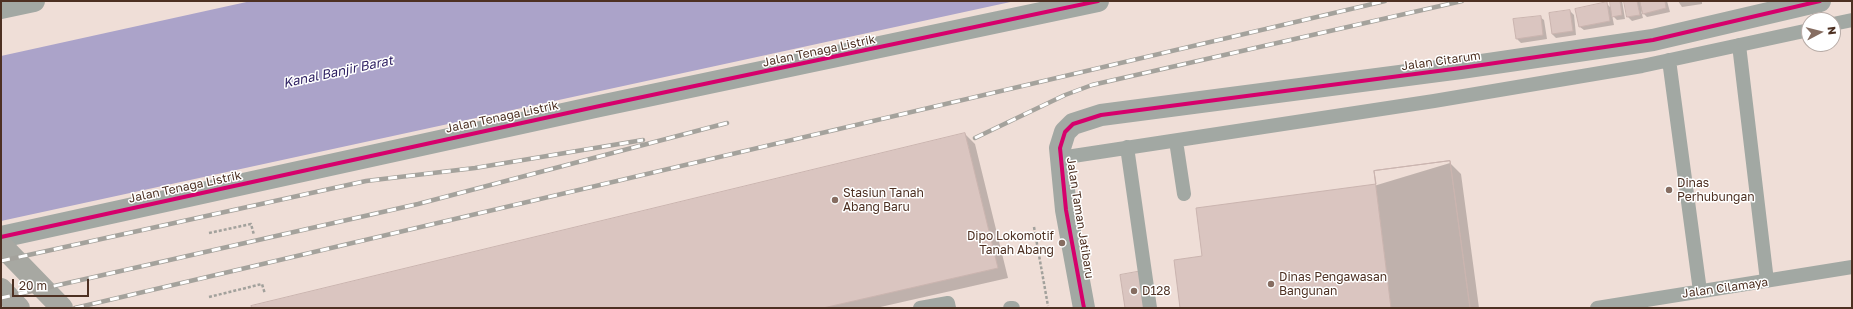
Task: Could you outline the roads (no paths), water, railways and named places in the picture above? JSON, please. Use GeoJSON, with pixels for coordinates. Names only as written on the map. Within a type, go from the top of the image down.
{"type":"FeatureCollection","features":[{"type":"Feature","properties":{"kind":"main road"},"geometry":{"type":"LineString","coordinates":[[1,245],[62,308]]}},
{"type":"Feature","properties":{"kind":"main road"},"geometry":{"type":"LineString","coordinates":[[1,290],[19,308]]}},
{"type":"Feature","properties":{"kind":"street"},"geometry":{"type":"LineString","coordinates":[[1,8],[34,1]]}},
{"type":"Feature","properties":{"kind":"street","name":"Jalan Tenaga Listrik"},"geometry":{"type":"LineString","coordinates":[[1,237],[595,107],[1098,1]]}},
{"type":"Feature","properties":{"kind":"street","name":"Jalan Citarum"},"geometry":{"type":"LineString","coordinates":[[1065,132],[1074,124],[1101,115],[1461,68],[1653,40],[1820,1]]}},
{"type":"Feature","properties":{"kind":"street","name":"Jalan Taman Jatibaru"},"geometry":{"type":"LineString","coordinates":[[1065,132],[1061,139],[1060,158],[1066,210],[1084,308]]}},
{"type":"Feature","properties":{"kind":"lane"},"geometry":{"type":"LineString","coordinates":[[1841,22],[1852,20]]}},
{"type":"Feature","properties":{"kind":"lane"},"geometry":{"type":"LineString","coordinates":[[1060,158],[1434,101],[1669,60],[1801,32]]}},
{"type":"Feature","properties":{"kind":"lane"},"geometry":{"type":"LineString","coordinates":[[1739,45],[1767,281]]}},
{"type":"Feature","properties":{"kind":"lane"},"geometry":{"type":"LineString","coordinates":[[1669,60],[1700,290]]}},
{"type":"Feature","properties":{"kind":"lane"},"geometry":{"type":"LineString","coordinates":[[1176,141],[1184,194]]}},
{"type":"Feature","properties":{"kind":"lane"},"geometry":{"type":"LineString","coordinates":[[1127,148],[1150,308]]}},
{"type":"Feature","properties":{"kind":"lane","name":"Jalan Cilamaya"},"geometry":{"type":"LineString","coordinates":[[1597,308],[1700,290],[1852,267]]}},
{"type":"Feature","properties":{"kind":"lane"},"geometry":{"type":"LineString","coordinates":[[920,308],[948,303],[949,308]]}},
{"type":"Feature","properties":{"kind":"water","name":"Kanal Banjir Barat"},"geometry":{"type":"Polygon","coordinates":[[[251,1],[1015,1],[1,221],[1,56],[251,1]]]}},
{"type":"Feature","properties":{"kind":"railway"},"geometry":{"type":"LineString","coordinates":[[75,308],[1385,1]]}},
{"type":"Feature","properties":{"kind":"railway"},"geometry":{"type":"LineString","coordinates":[[975,138],[1065,95],[1092,85],[1462,1]]}},
{"type":"Feature","properties":{"kind":"railway"},"geometry":{"type":"LineString","coordinates":[[1,298],[418,204],[727,123]]}},
{"type":"Feature","properties":{"kind":"railway"},"geometry":{"type":"LineString","coordinates":[[1,261],[366,181],[475,168],[643,140]]}},
{"type":"Feature","properties":{"kind":"place","name":"Dinas Perhubungan"},"geometry":{"type":"Point","coordinates":[1669,190]}},
{"type":"Feature","properties":{"kind":"place","name":"Stasiun Tanah Abang Baru"},"geometry":{"type":"Point","coordinates":[835,200]}},
{"type":"Feature","properties":{"kind":"place","name":"Dipo Lokomotif Tanah Abang"},"geometry":{"type":"Point","coordinates":[1062,243]}},
{"type":"Feature","properties":{"kind":"place","name":"Dinas Pengawasan Bangunan"},"geometry":{"type":"Point","coordinates":[1271,284]}},
{"type":"Feature","properties":{"kind":"place","name":"D128"},"geometry":{"type":"Point","coordinates":[1134,291]}}]}
